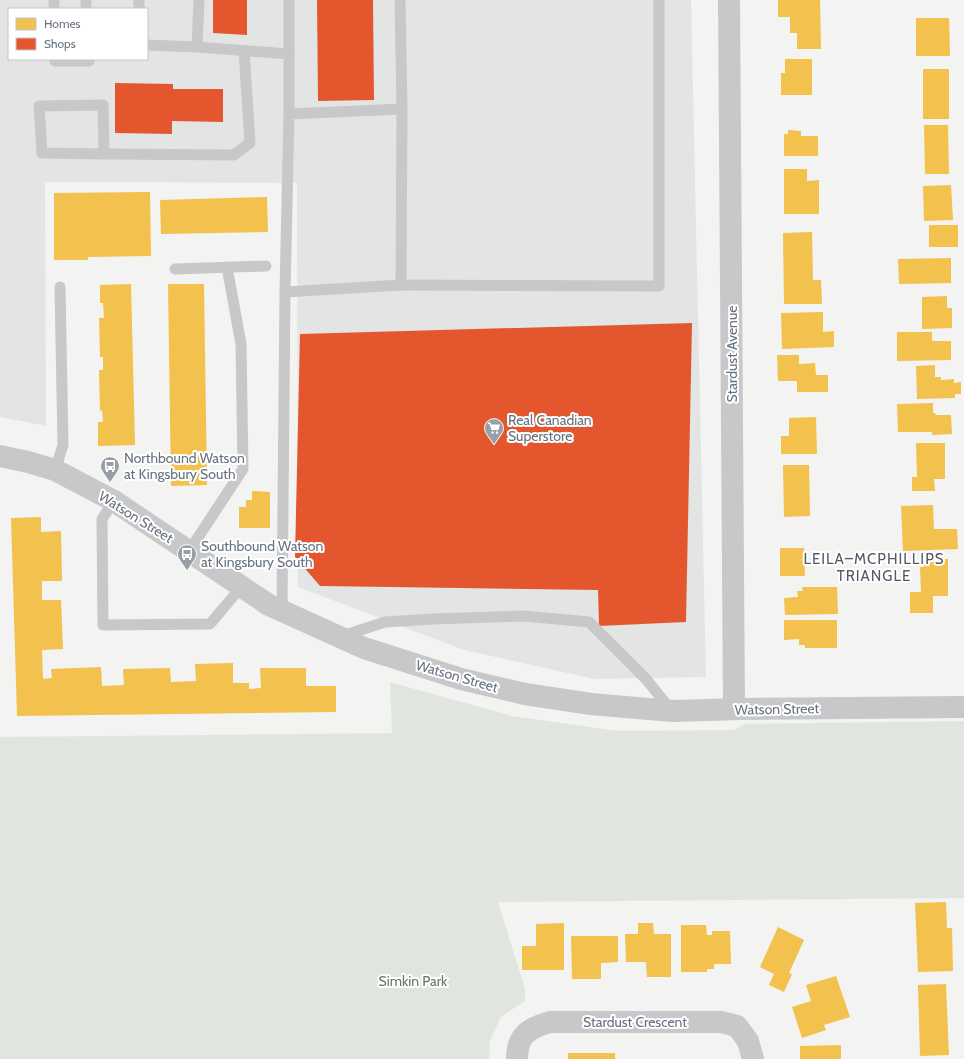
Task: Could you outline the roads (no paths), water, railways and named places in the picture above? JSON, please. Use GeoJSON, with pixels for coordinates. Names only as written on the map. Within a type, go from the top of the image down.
{"type":"FeatureCollection","features":[{"type":"Feature","properties":{"kind":"street","name":"Stardust Avenue"},"geometry":{"type":"LineString","coordinates":[[729,0],[734,709]]}},
{"type":"Feature","properties":{"kind":"street","name":"Watson Street"},"geometry":{"type":"LineString","coordinates":[[0,456],[55,470],[114,501],[269,605],[364,648],[461,679],[525,694],[591,704],[672,711],[964,707]]}},
{"type":"Feature","properties":{"kind":"street","name":"Stardust Crescent"},"geometry":{"type":"LineString","coordinates":[[517,1059],[522,1037],[535,1027],[550,1022],[721,1022],[737,1026],[748,1041],[753,1059]]}},
{"type":"Feature","properties":{"kind":"lane"},"geometry":{"type":"LineString","coordinates":[[197,47],[199,0]]}},
{"type":"Feature","properties":{"kind":"lane"},"geometry":{"type":"LineString","coordinates":[[282,611],[285,292],[289,114],[289,0]]}},
{"type":"Feature","properties":{"kind":"lane"},"geometry":{"type":"LineString","coordinates":[[400,0],[402,109],[401,285]]}},
{"type":"Feature","properties":{"kind":"lane"},"geometry":{"type":"LineString","coordinates":[[285,292],[401,285],[660,286],[659,0]]}},
{"type":"Feature","properties":{"kind":"lane"},"geometry":{"type":"LineString","coordinates":[[148,45],[289,54]]}},
{"type":"Feature","properties":{"kind":"lane"},"geometry":{"type":"LineString","coordinates":[[104,154],[103,105],[39,106],[42,153],[104,154],[234,155],[250,143],[244,51]]}},
{"type":"Feature","properties":{"kind":"lane"},"geometry":{"type":"LineString","coordinates":[[55,60],[89,60]]}},
{"type":"Feature","properties":{"kind":"lane"},"geometry":{"type":"LineString","coordinates":[[289,114],[402,109]]}},
{"type":"Feature","properties":{"kind":"lane"},"geometry":{"type":"LineString","coordinates":[[175,270],[266,266]]}},
{"type":"Feature","properties":{"kind":"lane"},"geometry":{"type":"LineString","coordinates":[[189,551],[243,469],[241,344],[227,267]]}},
{"type":"Feature","properties":{"kind":"lane"},"geometry":{"type":"LineString","coordinates":[[55,470],[63,445],[60,288]]}},
{"type":"Feature","properties":{"kind":"lane"},"geometry":{"type":"LineString","coordinates":[[114,501],[102,519],[103,626],[210,624],[242,586]]}},
{"type":"Feature","properties":{"kind":"lane"},"geometry":{"type":"LineString","coordinates":[[340,637],[385,622],[432,619],[524,616],[589,622],[646,678],[672,711]]}},
{"type":"Feature","properties":{"kind":"place","name":"Real Canadian Superstore"},"geometry":{"type":"Point","coordinates":[494,445]}},
{"type":"Feature","properties":{"kind":"place","name":"Northbound Watson at Kingsbury South"},"geometry":{"type":"Point","coordinates":[110,483]}},
{"type":"Feature","properties":{"kind":"place","name":"Southbound Watson at Kingsbury South"},"geometry":{"type":"Point","coordinates":[187,571]}},
{"type":"Feature","properties":{"kind":"district","name":"LEILA–MCPHILLIPS TRIANGLE"},"geometry":{"type":"Point","coordinates":[874,568]}},
{"type":"Feature","properties":{"kind":"park label","name":"Simkin Park"},"geometry":{"type":"Point","coordinates":[413,981]}}]}
